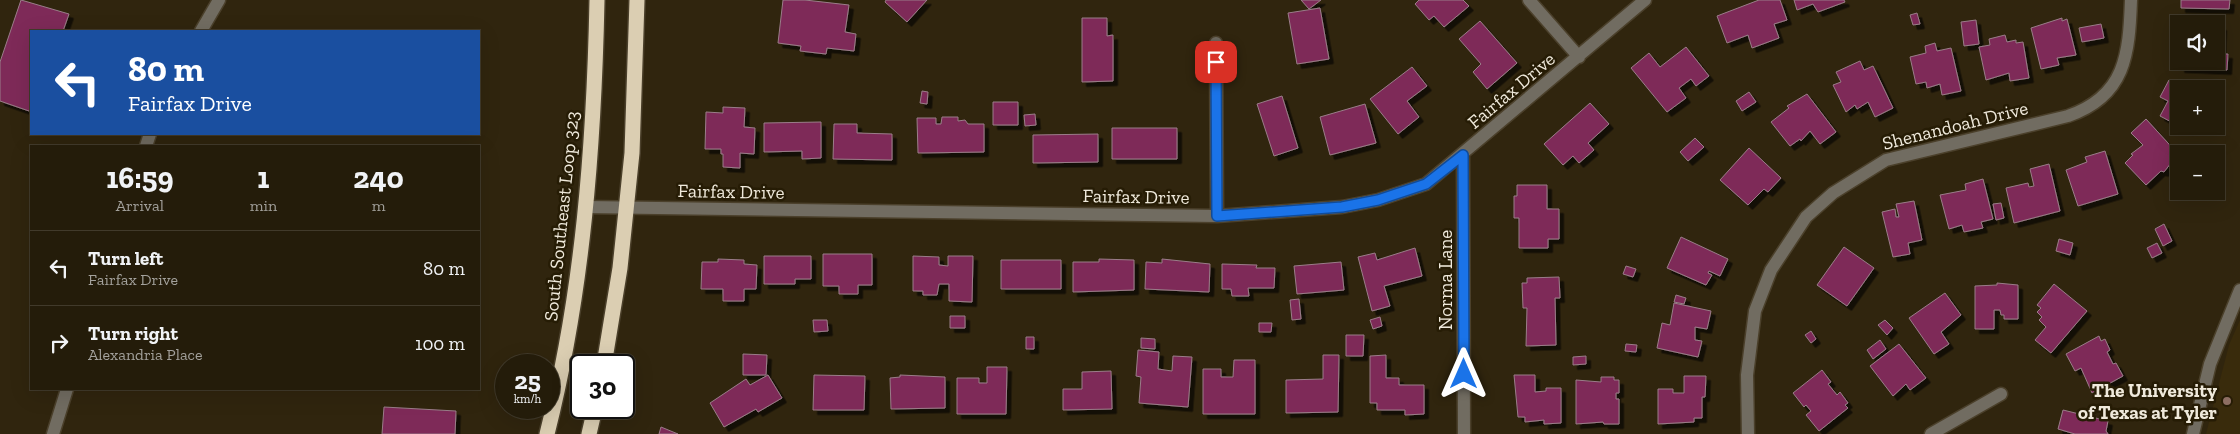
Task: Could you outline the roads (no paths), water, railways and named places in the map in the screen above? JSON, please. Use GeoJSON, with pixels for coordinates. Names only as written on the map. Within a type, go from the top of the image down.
{"type":"FeatureCollection","features":[{"type":"Feature","properties":{"kind":"highway","name":"South Southeast Loop 323"},"geometry":{"type":"LineString","coordinates":[[547,434],[573,304],[586,207],[597,0]]}},
{"type":"Feature","properties":{"kind":"highway"},"geometry":{"type":"LineString","coordinates":[[606,354],[620,268],[632,153],[637,0]]}},
{"type":"Feature","properties":{"kind":"highway"},"geometry":{"type":"LineString","coordinates":[[588,434],[592,419]]}},
{"type":"Feature","properties":{"kind":"street"},"geometry":{"type":"LineString","coordinates":[[202,30],[219,0]]}},
{"type":"Feature","properties":{"kind":"street"},"geometry":{"type":"LineString","coordinates":[[1529,0],[1579,57]]}},
{"type":"Feature","properties":{"kind":"street","name":"Fairfax Drive"},"geometry":{"type":"LineString","coordinates":[[586,207],[1217,216],[1342,207],[1378,200],[1426,184],[1463,155],[1645,0]]}},
{"type":"Feature","properties":{"kind":"street","name":"Shenandoah Drive"},"geometry":{"type":"LineString","coordinates":[[1748,434],[1747,375],[1756,311],[1771,270],[1806,217],[1841,187],[1886,160],[2068,116],[2094,103],[2114,84],[2122,71],[2129,38],[2131,0]]}},
{"type":"Feature","properties":{"kind":"street"},"geometry":{"type":"LineString","coordinates":[[1216,43],[1217,216]]}},
{"type":"Feature","properties":{"kind":"street","name":"Norma Lane"},"geometry":{"type":"LineString","coordinates":[[1463,155],[1464,434]]}},
{"type":"Feature","properties":{"kind":"street"},"geometry":{"type":"LineString","coordinates":[[2193,434],[2210,364],[2240,290]]}},
{"type":"Feature","properties":{"kind":"street"},"geometry":{"type":"LineString","coordinates":[[53,434],[67,390]]}},
{"type":"Feature","properties":{"kind":"street"},"geometry":{"type":"LineString","coordinates":[[1931,434],[2001,394]]}},
{"type":"Feature","properties":{"kind":"place","name":"The University of Texas at Tyler"},"geometry":{"type":"Point","coordinates":[2227,401]}}]}
